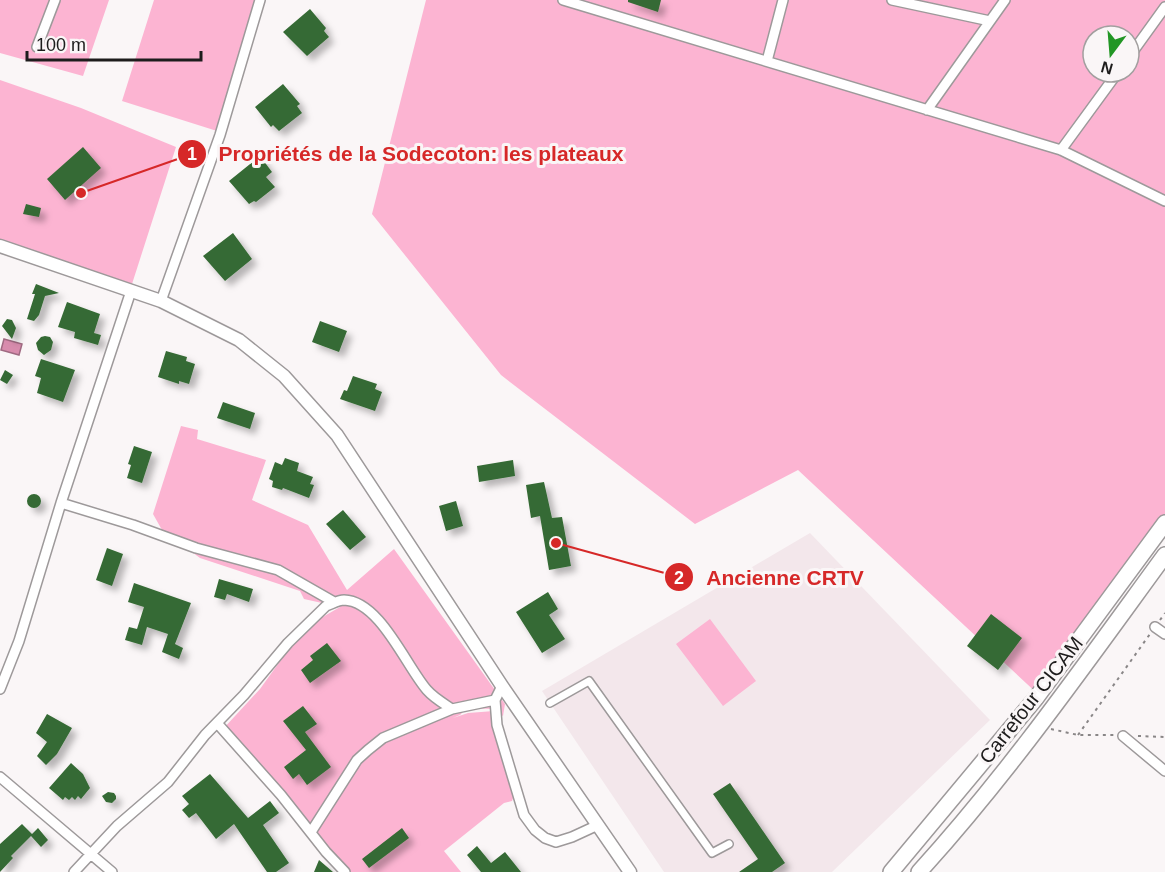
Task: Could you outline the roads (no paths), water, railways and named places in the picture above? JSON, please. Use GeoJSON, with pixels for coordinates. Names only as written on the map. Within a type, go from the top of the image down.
{"type":"FeatureCollection","features":[{"type":"Feature","properties":{"kind":"main road","name":"Carrefour CICAM"},"geometry":{"type":"LineString","coordinates":[[891,872],[1036,698],[1165,523]]}},
{"type":"Feature","properties":{"kind":"main road"},"geometry":{"type":"LineString","coordinates":[[919,872],[959,828],[1165,555]]}},
{"type":"Feature","properties":{"kind":"street"},"geometry":{"type":"LineString","coordinates":[[37,47],[55,0]]}},
{"type":"Feature","properties":{"kind":"street"},"geometry":{"type":"LineString","coordinates":[[161,301],[220,135],[260,0]]}},
{"type":"Feature","properties":{"kind":"street"},"geometry":{"type":"LineString","coordinates":[[562,0],[1061,150],[1165,201]]}},
{"type":"Feature","properties":{"kind":"street"},"geometry":{"type":"LineString","coordinates":[[767,62],[783,0]]}},
{"type":"Feature","properties":{"kind":"street"},"geometry":{"type":"LineString","coordinates":[[892,0],[990,21]]}},
{"type":"Feature","properties":{"kind":"street"},"geometry":{"type":"LineString","coordinates":[[927,110],[1005,0]]}},
{"type":"Feature","properties":{"kind":"street"},"geometry":{"type":"LineString","coordinates":[[1141,40],[1165,7]]}},
{"type":"Feature","properties":{"kind":"street"},"geometry":{"type":"LineString","coordinates":[[1061,150],[1109,84]]}},
{"type":"Feature","properties":{"kind":"street"},"geometry":{"type":"LineString","coordinates":[[0,246],[161,301],[239,340],[284,376],[337,435],[502,686],[630,872]]}},
{"type":"Feature","properties":{"kind":"street"},"geometry":{"type":"LineString","coordinates":[[0,689],[19,640],[61,502],[131,291]]}},
{"type":"Feature","properties":{"kind":"street"},"geometry":{"type":"LineString","coordinates":[[61,502],[196,548],[278,570],[334,602]]}},
{"type":"Feature","properties":{"kind":"street"},"geometry":{"type":"LineString","coordinates":[[74,872],[117,826],[168,782],[205,735],[288,643],[326,606],[334,602],[342,600],[354,602],[370,613],[398,644],[427,690],[437,700],[452,709]]}},
{"type":"Feature","properties":{"kind":"street"},"geometry":{"type":"LineString","coordinates":[[1155,627],[1165,634]]}},
{"type":"Feature","properties":{"kind":"street"},"geometry":{"type":"LineString","coordinates":[[550,704],[590,681],[712,853],[729,844]]}},
{"type":"Feature","properties":{"kind":"street"},"geometry":{"type":"LineString","coordinates":[[502,686],[495,700],[497,725],[524,815],[535,830],[545,838],[556,842],[598,825]]}},
{"type":"Feature","properties":{"kind":"street"},"geometry":{"type":"LineString","coordinates":[[311,832],[357,760],[383,738],[452,709],[495,700]]}},
{"type":"Feature","properties":{"kind":"street"},"geometry":{"type":"LineString","coordinates":[[217,723],[345,872]]}},
{"type":"Feature","properties":{"kind":"street"},"geometry":{"type":"LineString","coordinates":[[1123,736],[1165,771]]}},
{"type":"Feature","properties":{"kind":"street"},"geometry":{"type":"LineString","coordinates":[[0,777],[112,872]]}},
{"type":"Feature","properties":{"kind":"place","name":"Propriétés de la Sodecoton: les plateaux"},"geometry":{"type":"Point","coordinates":[81,193]}},
{"type":"Feature","properties":{"kind":"place","name":"Ancienne CRTV"},"geometry":{"type":"Point","coordinates":[556,543]}}]}
